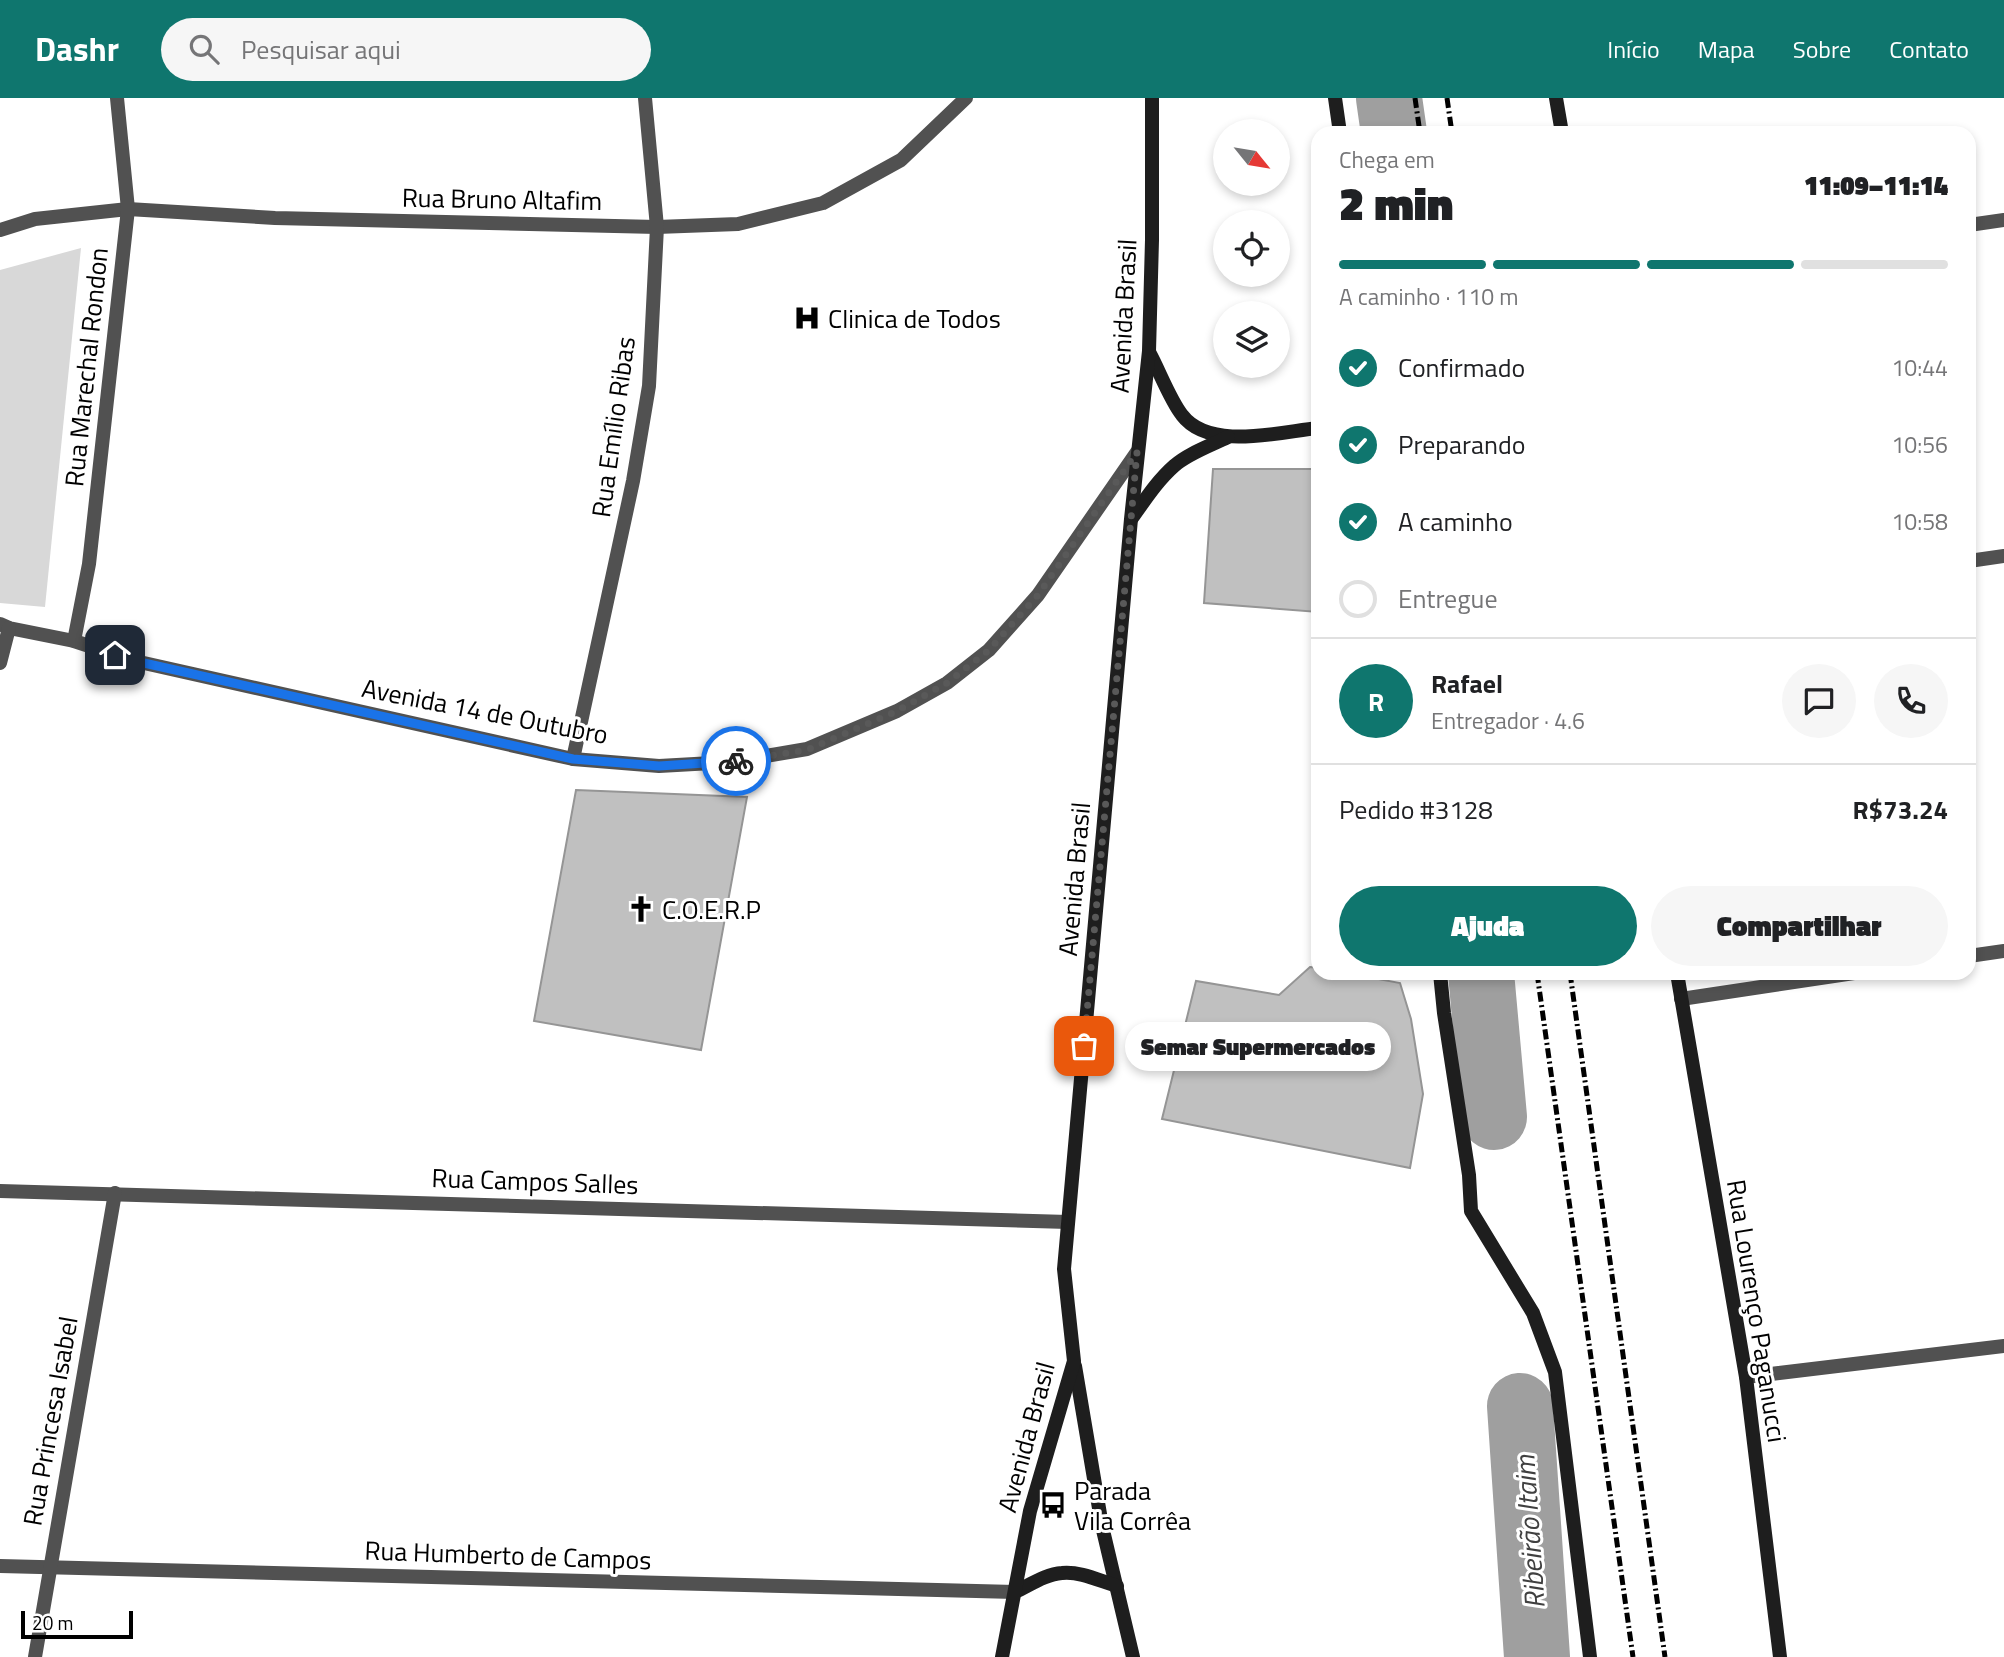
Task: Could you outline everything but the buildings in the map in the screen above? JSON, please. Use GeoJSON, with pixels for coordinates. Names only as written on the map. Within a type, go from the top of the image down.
{"type":"FeatureCollection","features":[{"type":"Feature","properties":{"kind":"main road","name":"Avenida Brasil"},"geometry":{"type":"LineString","coordinates":[[1002,1657],[1030,1511],[1074,1361],[1064,1269],[1137,452],[1149,351],[1152,98]]}},
{"type":"Feature","properties":{"kind":"main road"},"geometry":{"type":"LineString","coordinates":[[1335,98],[1339,126]]}},
{"type":"Feature","properties":{"kind":"main road"},"geometry":{"type":"LineString","coordinates":[[1556,98],[1561,126]]}},
{"type":"Feature","properties":{"kind":"main road"},"geometry":{"type":"LineString","coordinates":[[1149,351],[1182,415],[1198,428],[1228,437]]}},
{"type":"Feature","properties":{"kind":"main road"},"geometry":{"type":"LineString","coordinates":[[1131,519],[1174,466],[1191,455],[1228,437],[1311,429]]}},
{"type":"Feature","properties":{"kind":"main road"},"geometry":{"type":"LineString","coordinates":[[1441,980],[1469,1175],[1471,1211],[1533,1313],[1555,1372],[1590,1657]]}},
{"type":"Feature","properties":{"kind":"main road","name":"Rua Lourenço Paganucci"},"geometry":{"type":"LineString","coordinates":[[1678,980],[1746,1377],[1780,1657]]}},
{"type":"Feature","properties":{"kind":"main road"},"geometry":{"type":"LineString","coordinates":[[1074,1361],[1102,1527],[1133,1657]]}},
{"type":"Feature","properties":{"kind":"main road"},"geometry":{"type":"LineString","coordinates":[[1015,1592],[1062,1573],[1117,1586]]}},
{"type":"Feature","properties":{"kind":"street","name":"Rua Marechal Rondon"},"geometry":{"type":"LineString","coordinates":[[74,641],[89,564],[128,209],[117,98]]}},
{"type":"Feature","properties":{"kind":"street","name":"Rua Emílio Ribas"},"geometry":{"type":"LineString","coordinates":[[573,759],[633,481],[647,400],[657,227],[645,98]]}},
{"type":"Feature","properties":{"kind":"street","name":"Rua Bruno Altafim"},"geometry":{"type":"LineString","coordinates":[[0,230],[35,219],[128,209],[275,218],[657,227],[738,224],[823,203],[901,160],[966,98]]}},
{"type":"Feature","properties":{"kind":"street"},"geometry":{"type":"LineString","coordinates":[[1976,224],[2004,220]]}},
{"type":"Feature","properties":{"kind":"street","name":"Avenida 14 de Outubro"},"geometry":{"type":"LineString","coordinates":[[4,626],[74,641],[135,661],[573,759],[659,766],[730,762],[807,750],[897,711],[947,683],[989,650],[1045,585],[1137,452]]}},
{"type":"Feature","properties":{"kind":"street"},"geometry":{"type":"LineString","coordinates":[[1976,560],[2004,556]]}},
{"type":"Feature","properties":{"kind":"street"},"geometry":{"type":"LineString","coordinates":[[0,663],[4,626]]}},
{"type":"Feature","properties":{"kind":"street"},"geometry":{"type":"LineString","coordinates":[[1976,955],[2004,951]]}},
{"type":"Feature","properties":{"kind":"street"},"geometry":{"type":"LineString","coordinates":[[1681,999],[1807,980]]}},
{"type":"Feature","properties":{"kind":"street","name":"Rua Campos Salles"},"geometry":{"type":"LineString","coordinates":[[0,1191],[1068,1222]]}},
{"type":"Feature","properties":{"kind":"street","name":"Rua Princesa Isabel"},"geometry":{"type":"LineString","coordinates":[[35,1657],[115,1193]]}},
{"type":"Feature","properties":{"kind":"street"},"geometry":{"type":"LineString","coordinates":[[1746,1377],[2004,1346]]}},
{"type":"Feature","properties":{"kind":"street","name":"Rua Humberto de Campos"},"geometry":{"type":"LineString","coordinates":[[0,1566],[1015,1592]]}},
{"type":"Feature","properties":{"kind":"shaded area"},"geometry":{"type":"Polygon","coordinates":[[[81,248],[45,607],[0,603],[0,270],[81,248]]]}},
{"type":"Feature","properties":{"kind":"waterway","name":"Ribeirão Itaim"},"geometry":{"type":"LineString","coordinates":[[1389,98],[1393,126]]}},
{"type":"Feature","properties":{"kind":"waterway","name":"Ribeirão Itaim"},"geometry":{"type":"LineString","coordinates":[[1482,980],[1494,1117]]}},
{"type":"Feature","properties":{"kind":"waterway","name":"Ribeirão Itaim"},"geometry":{"type":"LineString","coordinates":[[1520,1406],[1537,1657]]}},
{"type":"Feature","properties":{"kind":"waterway"},"geometry":{"type":"LineString","coordinates":[[1523,1657],[1536,1648]]}},
{"type":"Feature","properties":{"kind":"railway"},"geometry":{"type":"LineString","coordinates":[[1415,98],[1419,126]]}},
{"type":"Feature","properties":{"kind":"railway"},"geometry":{"type":"LineString","coordinates":[[1447,98],[1451,126]]}},
{"type":"Feature","properties":{"kind":"railway"},"geometry":{"type":"LineString","coordinates":[[1538,980],[1633,1657]]}},
{"type":"Feature","properties":{"kind":"railway"},"geometry":{"type":"LineString","coordinates":[[1571,980],[1665,1657]]}},
{"type":"Feature","properties":{"kind":"way so far"},"geometry":{"type":"LineString","coordinates":[[736,761],[807,750],[897,711],[947,683],[989,650],[1038,595],[1137,452],[1084,1046]]}},
{"type":"Feature","properties":{"kind":"place","name":"Clinica de Todos"},"geometry":{"type":"Point","coordinates":[807,318]}},
{"type":"Feature","properties":{"kind":"place","name":"C.O.E.R.P"},"geometry":{"type":"Point","coordinates":[641,909]}},
{"type":"Feature","properties":{"kind":"place","name":"Semar Supermercados"},"geometry":{"type":"Point","coordinates":[1084,1046]}},
{"type":"Feature","properties":{"kind":"place","name":"Parada Vila Corrêa"},"geometry":{"type":"Point","coordinates":[1053,1505]}},
{"type":"Feature","properties":{"kind":"route"},"geometry":{"type":"LineString","coordinates":[[115,655],[573,759],[659,766],[736,761]]}}]}
